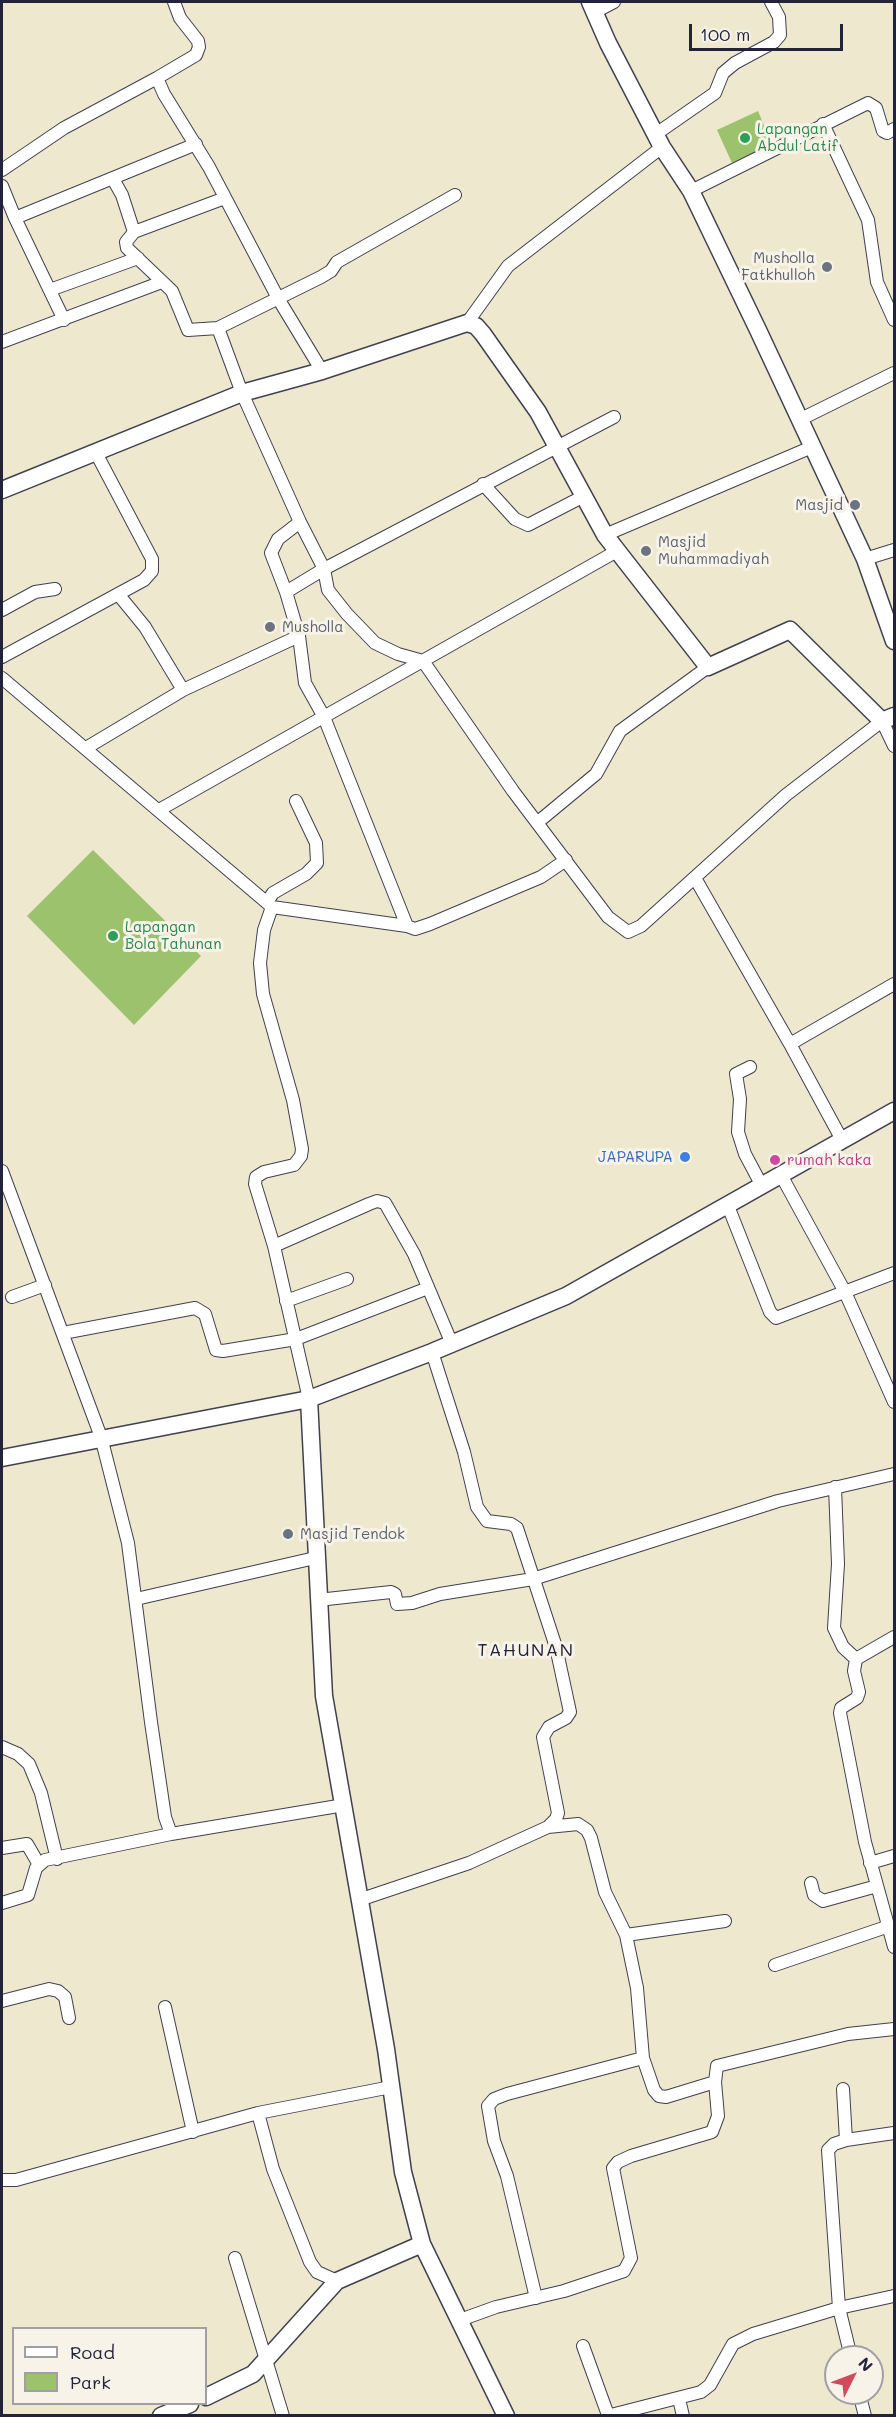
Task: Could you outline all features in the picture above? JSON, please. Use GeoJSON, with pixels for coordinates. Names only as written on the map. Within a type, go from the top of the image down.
{"type":"FeatureCollection","features":[{"type":"Feature","properties":{"kind":"street"},"geometry":{"type":"LineString","coordinates":[[2,170],[64,128],[196,55],[199,47],[198,41],[180,18],[174,2]]}},
{"type":"Feature","properties":{"kind":"street"},"geometry":{"type":"LineString","coordinates":[[614,2],[592,7],[608,43],[659,140],[691,191],[865,559],[894,641]]}},
{"type":"Feature","properties":{"kind":"street"},"geometry":{"type":"LineString","coordinates":[[2,490],[242,393],[322,371],[467,323],[508,266],[715,93],[723,73],[735,63],[774,42],[780,35],[779,17],[771,2]]}},
{"type":"Feature","properties":{"kind":"street"},"geometry":{"type":"LineString","coordinates":[[157,78],[164,94],[196,144],[279,300],[322,371]]}},
{"type":"Feature","properties":{"kind":"street"},"geometry":{"type":"LineString","coordinates":[[691,191],[868,103],[876,108],[883,131],[887,133],[894,129]]}},
{"type":"Feature","properties":{"kind":"street"},"geometry":{"type":"LineString","coordinates":[[824,123],[868,220],[877,282],[894,320]]}},
{"type":"Feature","properties":{"kind":"street"},"geometry":{"type":"LineString","coordinates":[[15,218],[196,144]]}},
{"type":"Feature","properties":{"kind":"street"},"geometry":{"type":"LineString","coordinates":[[113,178],[122,195],[134,232]]}},
{"type":"Feature","properties":{"kind":"street"},"geometry":{"type":"LineString","coordinates":[[2,186],[64,320]]}},
{"type":"Feature","properties":{"kind":"street"},"geometry":{"type":"LineString","coordinates":[[225,198],[134,232],[126,242],[127,248],[172,291],[188,330],[218,328],[279,300],[331,271],[337,262],[455,195]]}},
{"type":"Feature","properties":{"kind":"street"},"geometry":{"type":"LineString","coordinates":[[50,290],[138,258]]}},
{"type":"Feature","properties":{"kind":"street"},"geometry":{"type":"LineString","coordinates":[[2,342],[162,282]]}},
{"type":"Feature","properties":{"kind":"street"},"geometry":{"type":"LineString","coordinates":[[467,323],[476,326],[538,412],[605,535],[708,667]]}},
{"type":"Feature","properties":{"kind":"street"},"geometry":{"type":"LineString","coordinates":[[218,328],[242,393],[300,522],[324,568],[328,590],[375,643],[398,654],[423,661],[513,791],[608,917],[628,932],[642,926],[786,795],[888,718]]}},
{"type":"Feature","properties":{"kind":"street"},"geometry":{"type":"LineString","coordinates":[[799,420],[894,373]]}},
{"type":"Feature","properties":{"kind":"street"},"geometry":{"type":"LineString","coordinates":[[286,592],[324,568],[614,417]]}},
{"type":"Feature","properties":{"kind":"street"},"geometry":{"type":"LineString","coordinates":[[605,535],[812,447]]}},
{"type":"Feature","properties":{"kind":"street"},"geometry":{"type":"LineString","coordinates":[[2,657],[144,580],[152,571],[152,560],[95,451]]}},
{"type":"Feature","properties":{"kind":"street"},"geometry":{"type":"LineString","coordinates":[[483,484],[515,519],[528,525],[584,496]]}},
{"type":"Feature","properties":{"kind":"street"},"geometry":{"type":"LineString","coordinates":[[300,522],[278,539],[271,553],[299,636],[305,683],[324,717],[407,926]]}},
{"type":"Feature","properties":{"kind":"street"},"geometry":{"type":"LineString","coordinates":[[865,559],[894,550]]}},
{"type":"Feature","properties":{"kind":"street"},"geometry":{"type":"LineString","coordinates":[[159,810],[617,551]]}},
{"type":"Feature","properties":{"kind":"street"},"geometry":{"type":"LineString","coordinates":[[2,610],[35,592],[55,589]]}},
{"type":"Feature","properties":{"kind":"street"},"geometry":{"type":"LineString","coordinates":[[118,594],[145,627],[183,690]]}},
{"type":"Feature","properties":{"kind":"street"},"geometry":{"type":"LineString","coordinates":[[538,822],[596,774],[620,731],[708,667],[790,630],[888,718],[894,746]]}},
{"type":"Feature","properties":{"kind":"street"},"geometry":{"type":"LineString","coordinates":[[86,748],[183,690],[299,636]]}},
{"type":"Feature","properties":{"kind":"street"},"geometry":{"type":"LineString","coordinates":[[2,678],[269,904],[415,929],[541,877],[566,861]]}},
{"type":"Feature","properties":{"kind":"street"},"geometry":{"type":"LineString","coordinates":[[296,801],[316,843],[317,863],[306,874],[273,893],[264,930],[260,963],[263,994],[287,1079],[302,1149],[301,1156],[294,1164],[264,1172],[255,1180],[309,1398],[315,1558],[324,1696],[391,2086],[403,2172],[422,2244],[506,2415]]}},
{"type":"Feature","properties":{"kind":"street"},"geometry":{"type":"LineString","coordinates":[[695,878],[842,1140]]}},
{"type":"Feature","properties":{"kind":"street"},"geometry":{"type":"LineString","coordinates":[[790,1044],[894,984]]}},
{"type":"Feature","properties":{"kind":"street"},"geometry":{"type":"LineString","coordinates":[[750,1067],[736,1074],[740,1099],[738,1132],[745,1154],[762,1186]]}},
{"type":"Feature","properties":{"kind":"street"},"geometry":{"type":"LineString","coordinates":[[2,1458],[309,1398],[432,1352],[566,1296],[894,1112]]}},
{"type":"Feature","properties":{"kind":"street"},"geometry":{"type":"LineString","coordinates":[[2,1171],[101,1437],[128,1543],[162,1796],[171,1834]]}},
{"type":"Feature","properties":{"kind":"street"},"geometry":{"type":"LineString","coordinates":[[781,1175],[844,1292],[894,1402]]}},
{"type":"Feature","properties":{"kind":"street"},"geometry":{"type":"LineString","coordinates":[[273,1246],[381,1202],[388,1206],[414,1254],[452,1344]]}},
{"type":"Feature","properties":{"kind":"street"},"geometry":{"type":"LineString","coordinates":[[728,1206],[773,1316],[776,1318],[894,1274]]}},
{"type":"Feature","properties":{"kind":"street"},"geometry":{"type":"LineString","coordinates":[[286,1302],[347,1279]]}},
{"type":"Feature","properties":{"kind":"street"},"geometry":{"type":"LineString","coordinates":[[12,1297],[45,1285]]}},
{"type":"Feature","properties":{"kind":"street"},"geometry":{"type":"LineString","coordinates":[[63,1333],[195,1308],[205,1314],[216,1350],[296,1339],[428,1288]]}},
{"type":"Feature","properties":{"kind":"street"},"geometry":{"type":"LineString","coordinates":[[432,1352],[464,1452],[477,1507],[487,1521],[511,1524],[517,1528],[556,1647],[570,1712],[566,1718],[549,1726],[543,1737],[558,1813],[556,1819],[548,1827]]}},
{"type":"Feature","properties":{"kind":"street"},"geometry":{"type":"LineString","coordinates":[[318,1600],[391,1592],[395,1594],[397,1604],[412,1603],[440,1594],[532,1579],[778,1502],[894,1474]]}},
{"type":"Feature","properties":{"kind":"street"},"geometry":{"type":"LineString","coordinates":[[835,1487],[838,1564],[834,1628],[843,1647],[856,1659]]}},
{"type":"Feature","properties":{"kind":"street"},"geometry":{"type":"LineString","coordinates":[[136,1599],[315,1558]]}},
{"type":"Feature","properties":{"kind":"street"},"geometry":{"type":"LineString","coordinates":[[856,1659],[894,1637]]}},
{"type":"Feature","properties":{"kind":"street"},"geometry":{"type":"LineString","coordinates":[[856,1659],[854,1671],[858,1681],[857,1698],[841,1708],[840,1713],[870,1863],[890,1920],[894,1947]]}},
{"type":"Feature","properties":{"kind":"street"},"geometry":{"type":"LineString","coordinates":[[2,1747],[18,1754],[29,1764],[41,1793],[57,1859]]}},
{"type":"Feature","properties":{"kind":"street"},"geometry":{"type":"LineString","coordinates":[[38,1863],[171,1834],[344,1805]]}},
{"type":"Feature","properties":{"kind":"street"},"geometry":{"type":"LineString","coordinates":[[359,1900],[469,1863],[548,1827],[578,1824],[587,1830],[605,1892],[626,1935],[638,1988],[643,2058],[648,2077],[659,2096],[673,2096],[715,2082]]}},
{"type":"Feature","properties":{"kind":"street"},"geometry":{"type":"LineString","coordinates":[[2,1848],[27,1844],[38,1863],[28,1895],[2,1903]]}},
{"type":"Feature","properties":{"kind":"street"},"geometry":{"type":"LineString","coordinates":[[870,1863],[894,1856]]}},
{"type":"Feature","properties":{"kind":"street"},"geometry":{"type":"LineString","coordinates":[[811,1883],[814,1895],[823,1901],[877,1886]]}},
{"type":"Feature","properties":{"kind":"street"},"geometry":{"type":"LineString","coordinates":[[775,1965],[890,1920]]}},
{"type":"Feature","properties":{"kind":"street"},"geometry":{"type":"LineString","coordinates":[[626,1935],[725,1921]]}},
{"type":"Feature","properties":{"kind":"street"},"geometry":{"type":"LineString","coordinates":[[2,2001],[49,1989],[58,1991],[64,1997],[69,2018]]}},
{"type":"Feature","properties":{"kind":"street"},"geometry":{"type":"LineString","coordinates":[[165,2007],[193,2132]]}},
{"type":"Feature","properties":{"kind":"street"},"geometry":{"type":"LineString","coordinates":[[460,2320],[496,2307],[615,2275],[628,2266],[631,2258],[613,2168],[618,2162],[631,2156],[712,2132],[718,2116],[715,2082],[717,2066],[848,2034],[894,2029]]}},
{"type":"Feature","properties":{"kind":"street"},"geometry":{"type":"LineString","coordinates":[[536,2298],[507,2176],[492,2132],[489,2106],[494,2099],[507,2094],[643,2058]]}},
{"type":"Feature","properties":{"kind":"street"},"geometry":{"type":"LineString","coordinates":[[2,2180],[16,2180],[258,2113],[391,2086]]}},
{"type":"Feature","properties":{"kind":"street"},"geometry":{"type":"LineString","coordinates":[[843,2089],[846,2140]]}},
{"type":"Feature","properties":{"kind":"street"},"geometry":{"type":"LineString","coordinates":[[258,2113],[273,2169],[310,2262],[317,2272],[338,2281]]}},
{"type":"Feature","properties":{"kind":"street"},"geometry":{"type":"LineString","coordinates":[[848,2345],[839,2308],[828,2150],[834,2144],[846,2140],[894,2133]]}},
{"type":"Feature","properties":{"kind":"street"},"geometry":{"type":"LineString","coordinates":[[207,2397],[248,2378],[338,2281],[422,2244]]}},
{"type":"Feature","properties":{"kind":"street"},"geometry":{"type":"LineString","coordinates":[[235,2258],[284,2415]]}},
{"type":"Feature","properties":{"kind":"street"},"geometry":{"type":"LineString","coordinates":[[583,2346],[607,2415],[679,2399],[707,2388],[733,2344],[740,2339],[839,2308],[894,2296]]}},
{"type":"Feature","properties":{"kind":"street"},"geometry":{"type":"LineString","coordinates":[[679,2399],[683,2415]]}},
{"type":"Feature","properties":{"kind":"street"},"geometry":{"type":"LineString","coordinates":[[161,2415],[185,2405]]}},
{"type":"Feature","properties":{"kind":"green space","name":"Lapangan Abdul Latif"},"geometry":{"type":"Polygon","coordinates":[[[758,111],[772,145],[732,163],[717,130],[758,111]]]}},
{"type":"Feature","properties":{"kind":"green space","name":"Lapangan Bola Tahunan"},"geometry":{"type":"Polygon","coordinates":[[[93,850],[201,956],[134,1025],[27,916],[93,850]]]}},
{"type":"Feature","properties":{"kind":"place","name":"Lapangan Abdul Latif"},"geometry":{"type":"Point","coordinates":[745,138]}},
{"type":"Feature","properties":{"kind":"place","name":"Musholla Fatkhulloh"},"geometry":{"type":"Point","coordinates":[827,267]}},
{"type":"Feature","properties":{"kind":"place","name":"Masjid"},"geometry":{"type":"Point","coordinates":[855,505]}},
{"type":"Feature","properties":{"kind":"place","name":"Masjid Muhammadiyah"},"geometry":{"type":"Point","coordinates":[646,551]}},
{"type":"Feature","properties":{"kind":"place","name":"Musholla"},"geometry":{"type":"Point","coordinates":[270,627]}},
{"type":"Feature","properties":{"kind":"place","name":"Lapangan Bola Tahunan"},"geometry":{"type":"Point","coordinates":[113,936]}},
{"type":"Feature","properties":{"kind":"place","name":"JAPARUPA"},"geometry":{"type":"Point","coordinates":[685,1157]}},
{"type":"Feature","properties":{"kind":"place","name":"rumah kaka"},"geometry":{"type":"Point","coordinates":[775,1160]}},
{"type":"Feature","properties":{"kind":"place","name":"Masjid Tendok"},"geometry":{"type":"Point","coordinates":[288,1534]}},
{"type":"Feature","properties":{"kind":"district","name":"TAHUNAN"},"geometry":{"type":"Point","coordinates":[526,1650]}}]}
